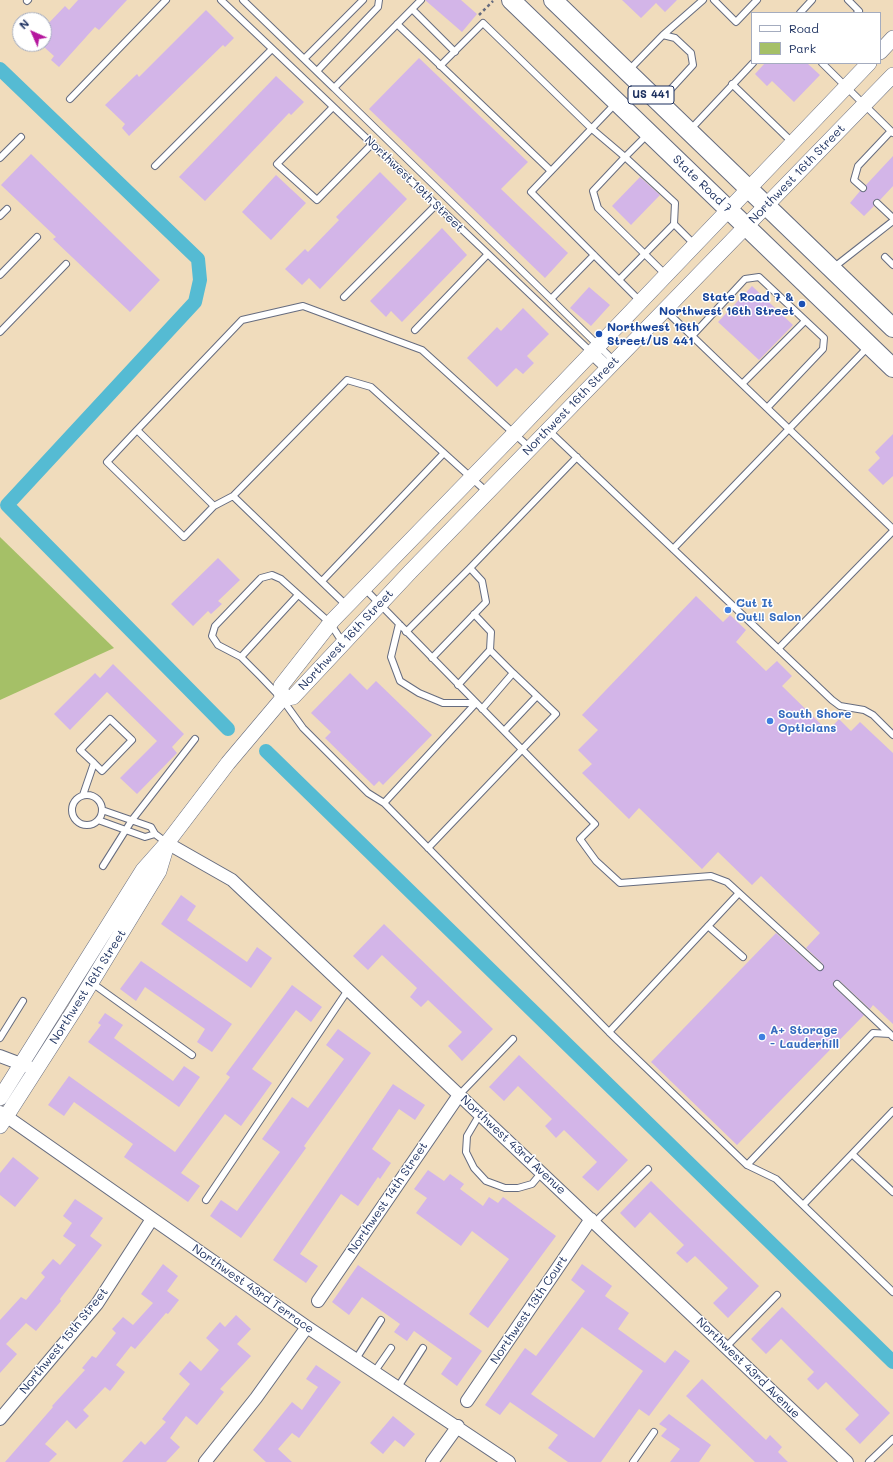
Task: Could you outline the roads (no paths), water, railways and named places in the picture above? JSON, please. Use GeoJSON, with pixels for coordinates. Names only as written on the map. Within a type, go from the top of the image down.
{"type":"FeatureCollection","features":[{"type":"Feature","properties":{"kind":"main road","name":"State Road 7"},"geometry":{"type":"LineString","coordinates":[[511,0],[893,368]]}},
{"type":"Feature","properties":{"kind":"main road","name":"US 441"},"geometry":{"type":"LineString","coordinates":[[553,0],[893,328]]}},
{"type":"Feature","properties":{"kind":"street"},"geometry":{"type":"LineString","coordinates":[[881,51],[893,38]]}},
{"type":"Feature","properties":{"kind":"street","name":"Northwest 16th Street"},"geometry":{"type":"LineString","coordinates":[[282,699],[281,686],[330,623],[472,478],[868,64]]}},
{"type":"Feature","properties":{"kind":"street","name":"Northwest 16th Street"},"geometry":{"type":"LineString","coordinates":[[2,1118],[36,1070],[84,978],[161,838],[228,764],[282,699],[292,697],[487,492],[893,76]]}},
{"type":"Feature","properties":{"kind":"street","name":"Northwest 19th Street"},"geometry":{"type":"LineString","coordinates":[[595,350],[611,365]]}},
{"type":"Feature","properties":{"kind":"street"},"geometry":{"type":"LineString","coordinates":[[532,415],[548,430]]}},
{"type":"Feature","properties":{"kind":"street","name":"Northwest 43rd Avenue"},"geometry":{"type":"LineString","coordinates":[[161,838],[232,880],[847,1462]]}},
{"type":"Feature","properties":{"kind":"street","name":"Northwest 16th Street"},"geometry":{"type":"LineString","coordinates":[[0,1098],[21,1065],[84,978]]}},
{"type":"Feature","properties":{"kind":"street"},"geometry":{"type":"LineString","coordinates":[[0,1056],[36,1070]]}},
{"type":"Feature","properties":{"kind":"street","name":"Northwest 14th Street"},"geometry":{"type":"LineString","coordinates":[[318,1301],[459,1094]]}},
{"type":"Feature","properties":{"kind":"street","name":"Northwest 43rd Terrace"},"geometry":{"type":"LineString","coordinates":[[2,1118],[152,1219],[307,1327],[458,1426],[509,1462]]}},
{"type":"Feature","properties":{"kind":"street","name":"Northwest 15th Street"},"geometry":{"type":"LineString","coordinates":[[0,1419],[97,1304],[152,1219]]}},
{"type":"Feature","properties":{"kind":"street","name":"Northwest 13th Court"},"geometry":{"type":"LineString","coordinates":[[468,1401],[593,1221]]}},
{"type":"Feature","properties":{"kind":"street"},"geometry":{"type":"LineString","coordinates":[[205,1462],[256,1398],[307,1327]]}},
{"type":"Feature","properties":{"kind":"street"},"geometry":{"type":"LineString","coordinates":[[432,1462],[458,1426]]}},
{"type":"Feature","properties":{"kind":"lane"},"geometry":{"type":"LineString","coordinates":[[70,98],[166,0]]}},
{"type":"Feature","properties":{"kind":"lane","name":"Northwest 19th Street"},"geometry":{"type":"LineString","coordinates":[[221,0],[488,254],[595,350]]}},
{"type":"Feature","properties":{"kind":"lane"},"geometry":{"type":"LineString","coordinates":[[304,59],[363,0]]}},
{"type":"Feature","properties":{"kind":"lane"},"geometry":{"type":"LineString","coordinates":[[317,71],[378,7],[379,0]]}},
{"type":"Feature","properties":{"kind":"lane"},"geometry":{"type":"LineString","coordinates":[[334,88],[421,0]]}},
{"type":"Feature","properties":{"kind":"lane"},"geometry":{"type":"LineString","coordinates":[[627,72],[663,35],[703,0]]}},
{"type":"Feature","properties":{"kind":"lane"},"geometry":{"type":"LineString","coordinates":[[714,0],[736,22],[758,0]]}},
{"type":"Feature","properties":{"kind":"lane"},"geometry":{"type":"LineString","coordinates":[[801,12],[812,0]]}},
{"type":"Feature","properties":{"kind":"lane"},"geometry":{"type":"LineString","coordinates":[[848,0],[859,11],[858,12]]}},
{"type":"Feature","properties":{"kind":"lane"},"geometry":{"type":"LineString","coordinates":[[247,1],[304,59],[551,299],[595,350]]}},
{"type":"Feature","properties":{"kind":"lane"},"geometry":{"type":"LineString","coordinates":[[412,9],[455,52]]}},
{"type":"Feature","properties":{"kind":"lane"},"geometry":{"type":"LineString","coordinates":[[440,66],[484,23],[592,129],[675,203],[674,224],[619,280]]}},
{"type":"Feature","properties":{"kind":"lane"},"geometry":{"type":"LineString","coordinates":[[397,24],[551,171]]}},
{"type":"Feature","properties":{"kind":"lane"},"geometry":{"type":"LineString","coordinates":[[658,102],[693,65],[691,53],[675,38],[663,35]]}},
{"type":"Feature","properties":{"kind":"lane"},"geometry":{"type":"LineString","coordinates":[[155,166],[272,49]]}},
{"type":"Feature","properties":{"kind":"lane"},"geometry":{"type":"LineString","coordinates":[[689,131],[752,64]]}},
{"type":"Feature","properties":{"kind":"lane"},"geometry":{"type":"LineString","coordinates":[[823,64],[892,132],[858,166],[854,180],[863,188]]}},
{"type":"Feature","properties":{"kind":"lane"},"geometry":{"type":"LineString","coordinates":[[732,84],[793,143]]}},
{"type":"Feature","properties":{"kind":"lane"},"geometry":{"type":"LineString","coordinates":[[617,102],[531,192],[641,302]]}},
{"type":"Feature","properties":{"kind":"lane"},"geometry":{"type":"LineString","coordinates":[[333,107],[277,164],[317,200],[372,144]]}},
{"type":"Feature","properties":{"kind":"lane"},"geometry":{"type":"LineString","coordinates":[[649,133],[593,191],[598,208],[666,275]]}},
{"type":"Feature","properties":{"kind":"lane"},"geometry":{"type":"LineString","coordinates":[[0,158],[21,136]]}},
{"type":"Feature","properties":{"kind":"lane"},"geometry":{"type":"LineString","coordinates":[[877,203],[893,218]]}},
{"type":"Feature","properties":{"kind":"lane"},"geometry":{"type":"LineString","coordinates":[[344,298],[436,205]]}},
{"type":"Feature","properties":{"kind":"lane"},"geometry":{"type":"LineString","coordinates":[[0,216],[7,209]]}},
{"type":"Feature","properties":{"kind":"lane"},"geometry":{"type":"LineString","coordinates":[[832,269],[893,221]]}},
{"type":"Feature","properties":{"kind":"lane"},"geometry":{"type":"LineString","coordinates":[[674,224],[695,245]]}},
{"type":"Feature","properties":{"kind":"lane"},"geometry":{"type":"LineString","coordinates":[[0,275],[37,237]]}},
{"type":"Feature","properties":{"kind":"lane"},"geometry":{"type":"LineString","coordinates":[[415,330],[488,254]]}},
{"type":"Feature","properties":{"kind":"lane"},"geometry":{"type":"LineString","coordinates":[[551,299],[594,255]]}},
{"type":"Feature","properties":{"kind":"lane"},"geometry":{"type":"LineString","coordinates":[[885,257],[893,265]]}},
{"type":"Feature","properties":{"kind":"lane"},"geometry":{"type":"LineString","coordinates":[[0,332],[66,264]]}},
{"type":"Feature","properties":{"kind":"lane"},"geometry":{"type":"LineString","coordinates":[[692,336],[745,279],[759,277],[824,338],[824,349],[767,408]]}},
{"type":"Feature","properties":{"kind":"lane"},"geometry":{"type":"LineString","coordinates":[[487,492],[371,387],[347,380],[232,496],[214,506],[184,537],[107,462],[242,320],[303,306],[422,350],[530,448]]}},
{"type":"Feature","properties":{"kind":"lane"},"geometry":{"type":"LineString","coordinates":[[665,310],[893,530],[778,649]]}},
{"type":"Feature","properties":{"kind":"lane"},"geometry":{"type":"LineString","coordinates":[[742,384],[805,321]]}},
{"type":"Feature","properties":{"kind":"lane"},"geometry":{"type":"LineString","coordinates":[[673,549],[870,346]]}},
{"type":"Feature","properties":{"kind":"lane"},"geometry":{"type":"LineString","coordinates":[[137,430],[214,506]]}},
{"type":"Feature","properties":{"kind":"lane"},"geometry":{"type":"LineString","coordinates":[[548,430],[832,700],[840,706],[864,710],[873,715],[893,735]]}},
{"type":"Feature","properties":{"kind":"lane"},"geometry":{"type":"LineString","coordinates":[[322,581],[444,453]]}},
{"type":"Feature","properties":{"kind":"lane"},"geometry":{"type":"LineString","coordinates":[[406,632],[577,458]]}},
{"type":"Feature","properties":{"kind":"lane"},"geometry":{"type":"LineString","coordinates":[[232,496],[347,605]]}},
{"type":"Feature","properties":{"kind":"lane"},"geometry":{"type":"LineString","coordinates":[[432,658],[486,602],[482,581],[470,568]]}},
{"type":"Feature","properties":{"kind":"lane"},"geometry":{"type":"LineString","coordinates":[[343,643],[330,623],[281,579],[272,575],[261,578],[215,626],[212,636],[218,645],[241,657],[282,699],[302,728],[368,794],[384,803],[609,1032],[747,1165],[776,1179],[893,1292]]}},
{"type":"Feature","properties":{"kind":"lane"},"geometry":{"type":"LineString","coordinates":[[364,588],[595,824],[580,839],[596,861],[620,883],[711,876],[727,882],[820,967]]}},
{"type":"Feature","properties":{"kind":"lane"},"geometry":{"type":"LineString","coordinates":[[241,657],[298,595]]}},
{"type":"Feature","properties":{"kind":"lane"},"geometry":{"type":"LineString","coordinates":[[458,685],[490,650],[491,632],[474,614]]}},
{"type":"Feature","properties":{"kind":"lane"},"geometry":{"type":"LineString","coordinates":[[399,624],[391,657],[400,681],[419,693],[443,703],[476,703]]}},
{"type":"Feature","properties":{"kind":"lane"},"geometry":{"type":"LineString","coordinates":[[428,848],[556,714],[490,650]]}},
{"type":"Feature","properties":{"kind":"lane"},"geometry":{"type":"LineString","coordinates":[[482,709],[513,673]]}},
{"type":"Feature","properties":{"kind":"lane"},"geometry":{"type":"LineString","coordinates":[[504,731],[537,696]]}},
{"type":"Feature","properties":{"kind":"lane"},"geometry":{"type":"LineString","coordinates":[[384,803],[476,703]]}},
{"type":"Feature","properties":{"kind":"lane"},"geometry":{"type":"LineString","coordinates":[[110,719],[132,740],[102,771],[94,763],[80,750],[110,719]]}},
{"type":"Feature","properties":{"kind":"lane"},"geometry":{"type":"LineString","coordinates":[[103,866],[132,820],[195,739]]}},
{"type":"Feature","properties":{"kind":"lane"},"geometry":{"type":"LineString","coordinates":[[84,795],[94,763]]}},
{"type":"Feature","properties":{"kind":"lane"},"geometry":{"type":"LineString","coordinates":[[84,795],[94,796],[99,800],[102,810],[98,820],[94,823],[84,825],[75,820],[72,810],[72,805],[79,797],[84,795]]}},
{"type":"Feature","properties":{"kind":"lane"},"geometry":{"type":"LineString","coordinates":[[102,810],[151,827],[161,838]]}},
{"type":"Feature","properties":{"kind":"lane"},"geometry":{"type":"LineString","coordinates":[[98,820],[145,837],[161,838]]}},
{"type":"Feature","properties":{"kind":"lane"},"geometry":{"type":"LineString","coordinates":[[609,1032],[739,893]]}},
{"type":"Feature","properties":{"kind":"lane"},"geometry":{"type":"LineString","coordinates":[[708,926],[743,957]]}},
{"type":"Feature","properties":{"kind":"lane"},"geometry":{"type":"LineString","coordinates":[[84,978],[192,1054]]}},
{"type":"Feature","properties":{"kind":"lane"},"geometry":{"type":"LineString","coordinates":[[837,984],[892,1036]]}},
{"type":"Feature","properties":{"kind":"lane"},"geometry":{"type":"LineString","coordinates":[[206,1200],[348,990]]}},
{"type":"Feature","properties":{"kind":"lane"},"geometry":{"type":"LineString","coordinates":[[0,1038],[23,1001]]}},
{"type":"Feature","properties":{"kind":"lane"},"geometry":{"type":"LineString","coordinates":[[747,1165],[873,1033],[892,1036]]}},
{"type":"Feature","properties":{"kind":"lane"},"geometry":{"type":"LineString","coordinates":[[459,1094],[513,1039]]}},
{"type":"Feature","properties":{"kind":"lane"},"geometry":{"type":"LineString","coordinates":[[803,1205],[893,1111]]}},
{"type":"Feature","properties":{"kind":"lane"},"geometry":{"type":"LineString","coordinates":[[480,1114],[467,1136],[466,1152],[474,1168],[486,1181],[505,1188],[518,1188],[532,1184],[542,1172]]}},
{"type":"Feature","properties":{"kind":"lane"},"geometry":{"type":"LineString","coordinates":[[852,1154],[893,1192]]}},
{"type":"Feature","properties":{"kind":"lane"},"geometry":{"type":"LineString","coordinates":[[593,1221],[648,1169]]}},
{"type":"Feature","properties":{"kind":"lane"},"geometry":{"type":"LineString","coordinates":[[726,1347],[777,1295]]}},
{"type":"Feature","properties":{"kind":"lane"},"geometry":{"type":"LineString","coordinates":[[356,1359],[381,1320]]}},
{"type":"Feature","properties":{"kind":"lane"},"geometry":{"type":"LineString","coordinates":[[375,1372],[391,1348]]}},
{"type":"Feature","properties":{"kind":"lane"},"geometry":{"type":"LineString","coordinates":[[398,1387],[424,1348]]}},
{"type":"Feature","properties":{"kind":"lane"},"geometry":{"type":"LineString","coordinates":[[633,1462],[654,1432]]}},
{"type":"Feature","properties":{"kind":"lane"},"geometry":{"type":"LineString","coordinates":[[869,1462],[893,1439]]}},
{"type":"Feature","properties":{"kind":"waterway"},"geometry":{"type":"LineString","coordinates":[[0,69],[198,259],[200,280],[195,302],[7,505],[228,729]]}},
{"type":"Feature","properties":{"kind":"waterway"},"geometry":{"type":"LineString","coordinates":[[266,751],[893,1362]]}},
{"type":"Feature","properties":{"kind":"place","name":"State Road 7 & Northwest 16th Street"},"geometry":{"type":"Point","coordinates":[802,304]}},
{"type":"Feature","properties":{"kind":"place","name":"Northwest 16th Street/US 441"},"geometry":{"type":"Point","coordinates":[599,334]}},
{"type":"Feature","properties":{"kind":"place","name":"Cut It Out!! Salon"},"geometry":{"type":"Point","coordinates":[728,610]}},
{"type":"Feature","properties":{"kind":"place","name":"South Shore Opticians"},"geometry":{"type":"Point","coordinates":[770,721]}},
{"type":"Feature","properties":{"kind":"place","name":"A+ Storage - Lauderhill"},"geometry":{"type":"Point","coordinates":[762,1037]}}]}
